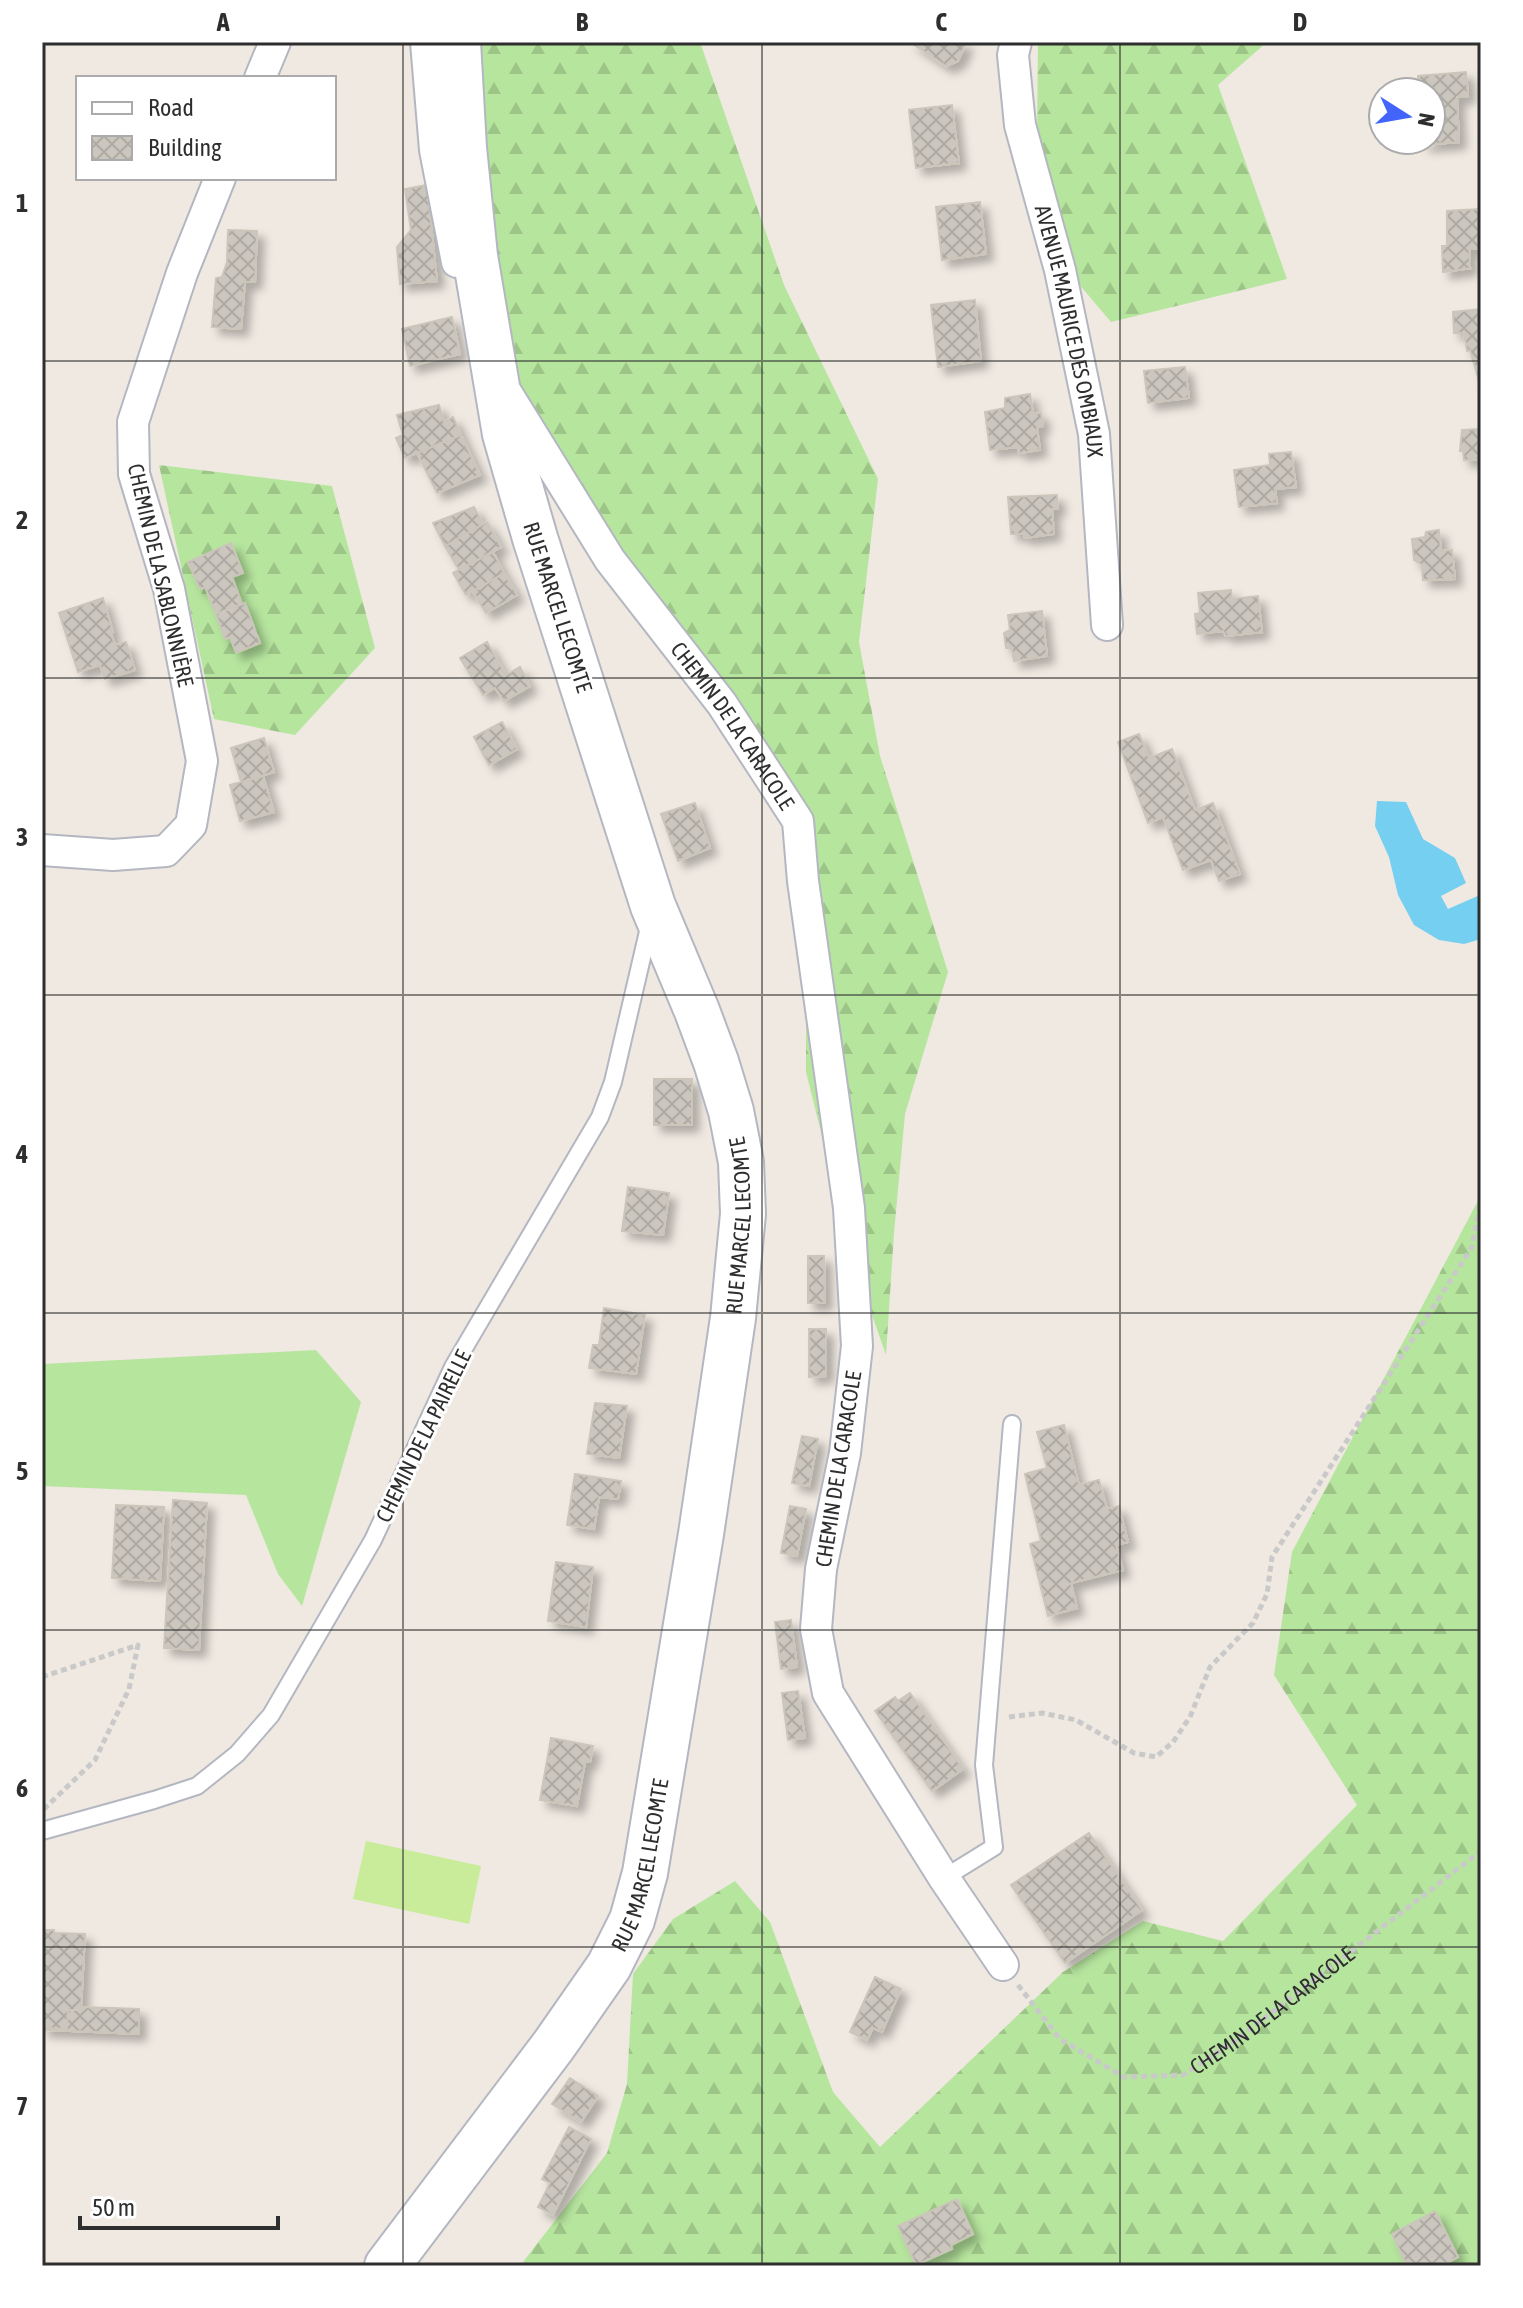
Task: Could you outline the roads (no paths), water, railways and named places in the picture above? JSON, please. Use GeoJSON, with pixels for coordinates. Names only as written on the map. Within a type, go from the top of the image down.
{"type":"FeatureCollection","features":[{"type":"Feature","properties":{"kind":"street"},"geometry":{"type":"LineString","coordinates":[[261,76],[275,42]]}},
{"type":"Feature","properties":{"kind":"street","name":"CHEMIN DE LA CARACOLE"},"geometry":{"type":"LineString","coordinates":[[426,42],[435,150],[465,303],[493,370],[610,560],[722,704],[798,821],[803,881],[849,1208],[857,1346],[845,1453],[821,1569],[816,1629],[828,1693],[944,1878],[1003,1965]]}},
{"type":"Feature","properties":{"kind":"street","name":"RUE MARCEL LECOMTE"},"geometry":{"type":"LineString","coordinates":[[387,2266],[554,2045],[609,1966],[632,1920],[645,1873],[706,1503],[733,1318],[743,1214],[741,1162],[731,1111],[697,1011],[653,906],[535,538],[505,434],[475,256],[464,148],[458,42]]}},
{"type":"Feature","properties":{"kind":"street","name":"AVENUE MAURICE DES OMBIAUX"},"geometry":{"type":"LineString","coordinates":[[1016,42],[1013,55],[1020,125],[1060,270],[1094,434],[1107,625]]}},
{"type":"Feature","properties":{"kind":"street","name":"CHEMIN DE LA SABLONNIÈRE"},"geometry":{"type":"LineString","coordinates":[[42,850],[113,855],[166,851],[191,825],[202,761],[169,589],[134,474],[133,422],[182,273],[219,180]]}},
{"type":"Feature","properties":{"kind":"lane","name":"CHEMIN DE LA PAIRELLE"},"geometry":{"type":"LineString","coordinates":[[42,1831],[197,1786],[237,1754],[271,1715],[373,1540],[453,1367],[600,1117],[613,1082],[653,906]]}},
{"type":"Feature","properties":{"kind":"lane"},"geometry":{"type":"LineString","coordinates":[[944,1878],[994,1847],[984,1765],[1012,1424]]}},
{"type":"Feature","properties":{"kind":"water"},"geometry":{"type":"Polygon","coordinates":[[[1377,801],[1406,802],[1423,839],[1455,858],[1466,883],[1441,896],[1448,909],[1480,895],[1481,939],[1464,944],[1439,940],[1414,925],[1398,895],[1389,857],[1375,826],[1377,801]]]}}]}
